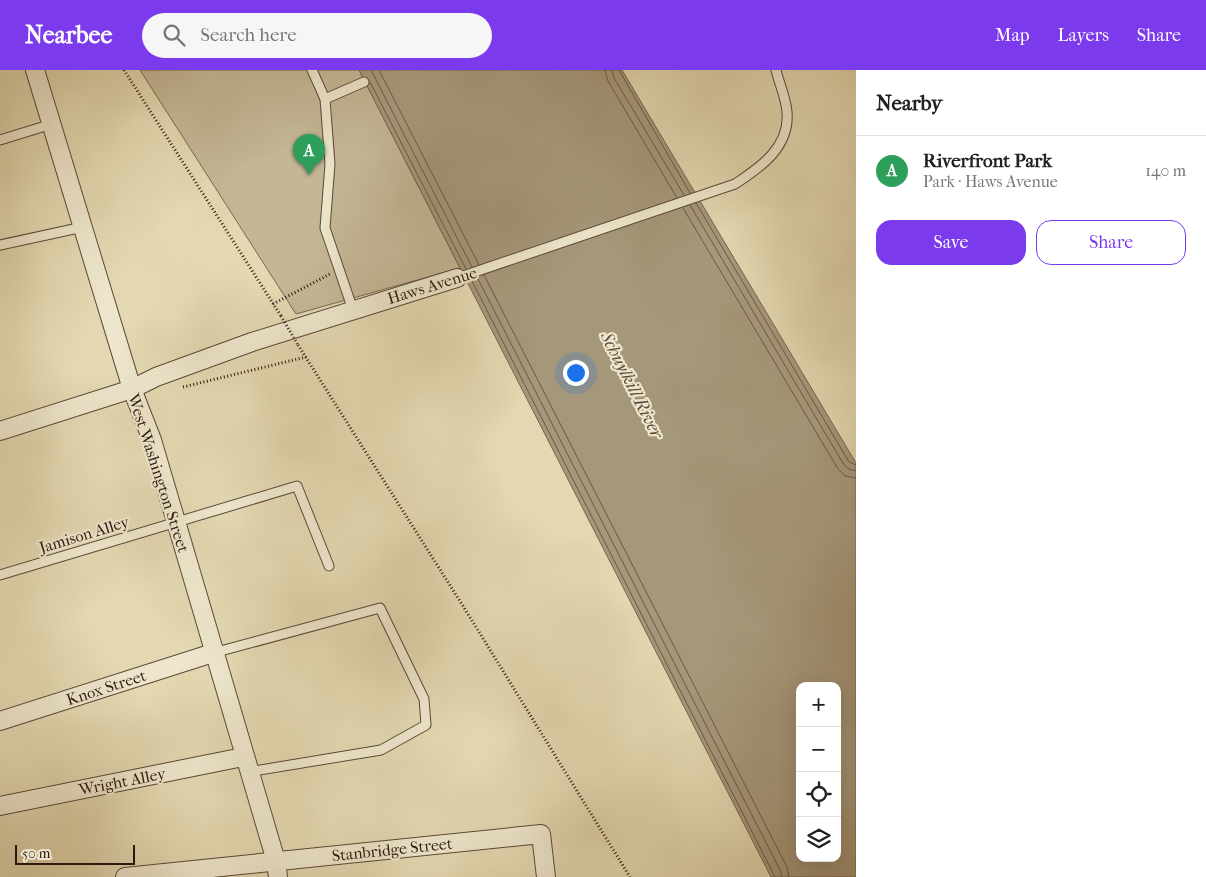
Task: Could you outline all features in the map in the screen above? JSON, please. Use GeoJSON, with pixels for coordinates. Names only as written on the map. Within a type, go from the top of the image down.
{"type":"FeatureCollection","features":[{"type":"Feature","properties":{"kind":"street","name":"West Washington Street"},"geometry":{"type":"LineString","coordinates":[[35,70],[132,389],[152,440],[277,869]]}},
{"type":"Feature","properties":{"kind":"street","name":"Haws Avenue"},"geometry":{"type":"LineString","coordinates":[[0,431],[132,389],[156,377],[252,342],[457,278]]}},
{"type":"Feature","properties":{"kind":"street","name":"Knox Street"},"geometry":{"type":"LineString","coordinates":[[0,721],[213,653]]}},
{"type":"Feature","properties":{"kind":"street","name":"Wright Alley"},"geometry":{"type":"LineString","coordinates":[[0,806],[246,764]]}},
{"type":"Feature","properties":{"kind":"street","name":"Stanbridge Street"},"geometry":{"type":"LineString","coordinates":[[125,877],[277,869],[540,834],[546,877]]}},
{"type":"Feature","properties":{"kind":"lane"},"geometry":{"type":"LineString","coordinates":[[312,70],[325,99],[330,164],[325,228],[353,310]]}},
{"type":"Feature","properties":{"kind":"lane","name":"Haws Avenue"},"geometry":{"type":"LineString","coordinates":[[457,278],[735,184],[762,166],[777,150],[786,130],[787,111],[776,70]]}},
{"type":"Feature","properties":{"kind":"lane"},"geometry":{"type":"LineString","coordinates":[[325,99],[364,82]]}},
{"type":"Feature","properties":{"kind":"lane"},"geometry":{"type":"LineString","coordinates":[[0,140],[52,124]]}},
{"type":"Feature","properties":{"kind":"lane"},"geometry":{"type":"LineString","coordinates":[[0,245],[83,227]]}},
{"type":"Feature","properties":{"kind":"lane","name":"Jamison Alley"},"geometry":{"type":"LineString","coordinates":[[0,574],[297,486],[329,566]]}},
{"type":"Feature","properties":{"kind":"lane"},"geometry":{"type":"LineString","coordinates":[[213,653],[380,608],[424,699],[426,725],[381,750],[246,764]]}},
{"type":"Feature","properties":{"kind":"path"},"geometry":{"type":"LineString","coordinates":[[124,70],[463,606],[630,877]]}},
{"type":"Feature","properties":{"kind":"path"},"geometry":{"type":"LineString","coordinates":[[273,304],[322,278]]}},
{"type":"Feature","properties":{"kind":"path"},"geometry":{"type":"LineString","coordinates":[[173,389],[306,357]]}},
{"type":"Feature","properties":{"kind":"shaded area"},"geometry":{"type":"Polygon","coordinates":[[[140,70],[359,70],[460,268],[296,314],[140,70]]]}},
{"type":"Feature","properties":{"kind":"water","name":"Schuylkill River"},"geometry":{"type":"Polygon","coordinates":[[[359,70],[622,70],[856,463],[856,877],[771,877],[359,70]]]}},
{"type":"Feature","properties":{"kind":"place","name":"Riverfront Park"},"geometry":{"type":"Point","coordinates":[309,175]}}]}
